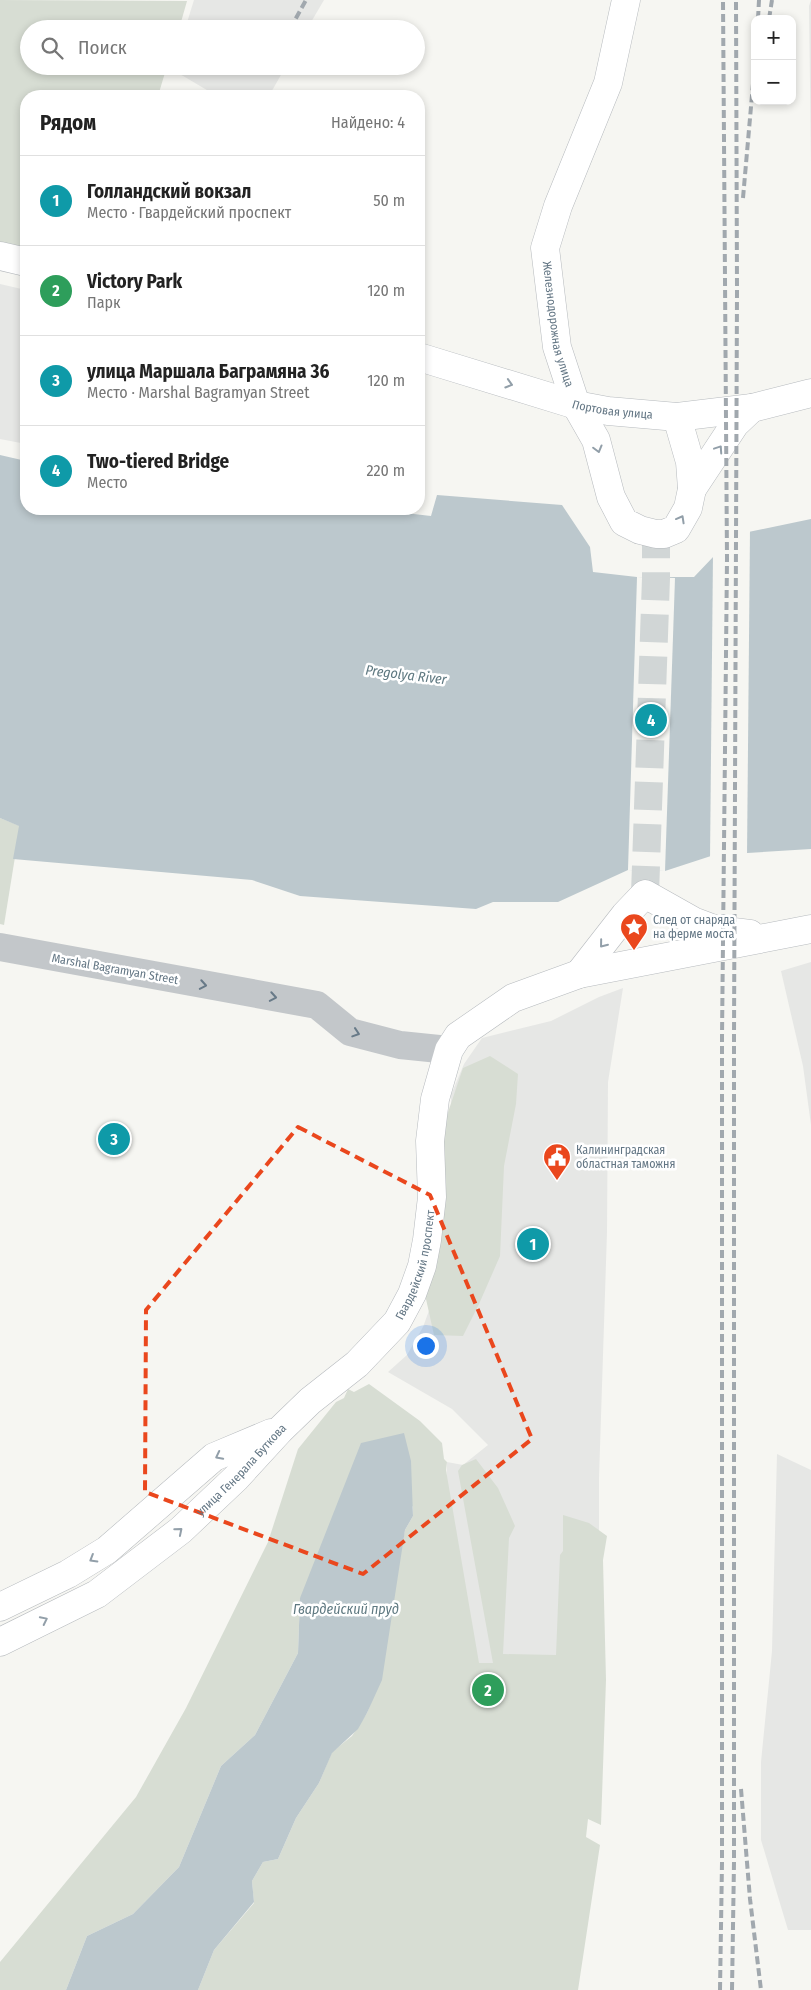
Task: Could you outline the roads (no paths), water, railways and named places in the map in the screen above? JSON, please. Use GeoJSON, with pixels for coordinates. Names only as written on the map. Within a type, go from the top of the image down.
{"type":"FeatureCollection","features":[{"type":"Feature","properties":{"kind":"main road","name":"Железнодорожная улица"},"geometry":{"type":"LineString","coordinates":[[626,0],[608,83],[558,206],[545,248],[557,347],[576,405],[596,440],[611,497],[624,522],[640,530],[664,534],[676,529],[688,508],[692,489],[690,462],[677,417]]}},
{"type":"Feature","properties":{"kind":"main road"},"geometry":{"type":"LineString","coordinates":[[0,256],[20,261]]}},
{"type":"Feature","properties":{"kind":"main road","name":"Портовая улица"},"geometry":{"type":"LineString","coordinates":[[425,359],[576,405],[608,411],[677,417],[752,408],[811,393]]}},
{"type":"Feature","properties":{"kind":"main road","name":"Железнодорожная улица"},"geometry":{"type":"LineString","coordinates":[[692,489],[735,424],[752,408]]}},
{"type":"Feature","properties":{"kind":"main road"},"geometry":{"type":"LineString","coordinates":[[579,974],[625,915],[645,894],[693,921],[717,930],[766,936]]}},
{"type":"Feature","properties":{"kind":"main road"},"geometry":{"type":"LineString","coordinates":[[669,907],[677,916],[682,928],[679,945],[671,956]]}},
{"type":"Feature","properties":{"kind":"main road"},"geometry":{"type":"LineString","coordinates":[[449,1050],[458,1036],[513,998],[579,974],[766,936],[811,929]]}},
{"type":"Feature","properties":{"kind":"main road","name":"Гвардейский проспект"},"geometry":{"type":"LineString","coordinates":[[280,1430],[310,1401],[357,1364],[377,1345],[397,1322],[412,1294],[422,1266],[427,1240],[432,1197],[430,1141],[434,1108],[449,1050]]}},
{"type":"Feature","properties":{"kind":"main road","name":"улица Генерала Буткова"},"geometry":{"type":"LineString","coordinates":[[0,1607],[68,1574],[107,1550],[214,1457],[280,1430]]}},
{"type":"Feature","properties":{"kind":"main road","name":"улица Генерала Буткова"},"geometry":{"type":"LineString","coordinates":[[0,1642],[97,1594],[128,1571],[188,1523],[236,1478],[280,1430]]}},
{"type":"Feature","properties":{"kind":"street","name":"Marshal Bagramyan Street"},"geometry":{"type":"LineString","coordinates":[[0,947],[316,1005],[350,1032],[400,1045],[449,1050]]}},
{"type":"Feature","properties":{"kind":"water","name":"Pregolya River"},"geometry":{"type":"Polygon","coordinates":[[[0,455],[20,460],[20,515],[431,516],[437,495],[562,505],[590,547],[593,572],[637,577],[694,577],[734,535],[811,519],[811,849],[714,855],[665,871],[628,870],[558,902],[493,902],[476,909],[300,896],[252,880],[13,859],[19,826],[0,818],[0,455]]]}},
{"type":"Feature","properties":{"kind":"water","name":"Гвардейский пруд"},"geometry":{"type":"Polygon","coordinates":[[[404,1433],[411,1461],[413,1516],[405,1530],[382,1680],[358,1729],[332,1753],[319,1783],[296,1818],[278,1859],[263,1862],[252,1881],[254,1902],[214,1950],[198,1990],[66,1990],[87,1936],[133,1914],[179,1867],[221,1766],[255,1735],[298,1653],[300,1598],[361,1443],[404,1433]]]}},
{"type":"Feature","properties":{"kind":"tunnel"},"geometry":{"type":"LineString","coordinates":[[645,894],[656,534]]}},
{"type":"Feature","properties":{"kind":"railway"},"geometry":{"type":"LineString","coordinates":[[295,20],[306,0]]}},
{"type":"Feature","properties":{"kind":"railway"},"geometry":{"type":"LineString","coordinates":[[720,1990],[722,1863],[722,1037],[727,559],[723,0]]}},
{"type":"Feature","properties":{"kind":"railway"},"geometry":{"type":"LineString","coordinates":[[732,1990],[734,1862],[736,0]]}},
{"type":"Feature","properties":{"kind":"railway"},"geometry":{"type":"LineString","coordinates":[[758,15],[759,0]]}},
{"type":"Feature","properties":{"kind":"railway"},"geometry":{"type":"LineString","coordinates":[[770,15],[772,0]]}},
{"type":"Feature","properties":{"kind":"railway"},"geometry":{"type":"LineString","coordinates":[[743,198],[751,105]]}},
{"type":"Feature","properties":{"kind":"railway"},"geometry":{"type":"LineString","coordinates":[[741,1789],[750,1899],[761,1990]]}},
{"type":"Feature","properties":{"kind":"place","name":"Two-tiered Bridge"},"geometry":{"type":"Point","coordinates":[651,720]}},
{"type":"Feature","properties":{"kind":"place","name":"След от снаряда на ферме моста"},"geometry":{"type":"Point","coordinates":[634,951]}},
{"type":"Feature","properties":{"kind":"place","name":"улица Маршала Баграмяна 36"},"geometry":{"type":"Point","coordinates":[114,1139]}},
{"type":"Feature","properties":{"kind":"place","name":"Калининградская областная таможня"},"geometry":{"type":"Point","coordinates":[557,1181]}},
{"type":"Feature","properties":{"kind":"place","name":"Голландский вокзал"},"geometry":{"type":"Point","coordinates":[533,1244]}},
{"type":"Feature","properties":{"kind":"place","name":"Victory Park"},"geometry":{"type":"Point","coordinates":[488,1690]}}]}
